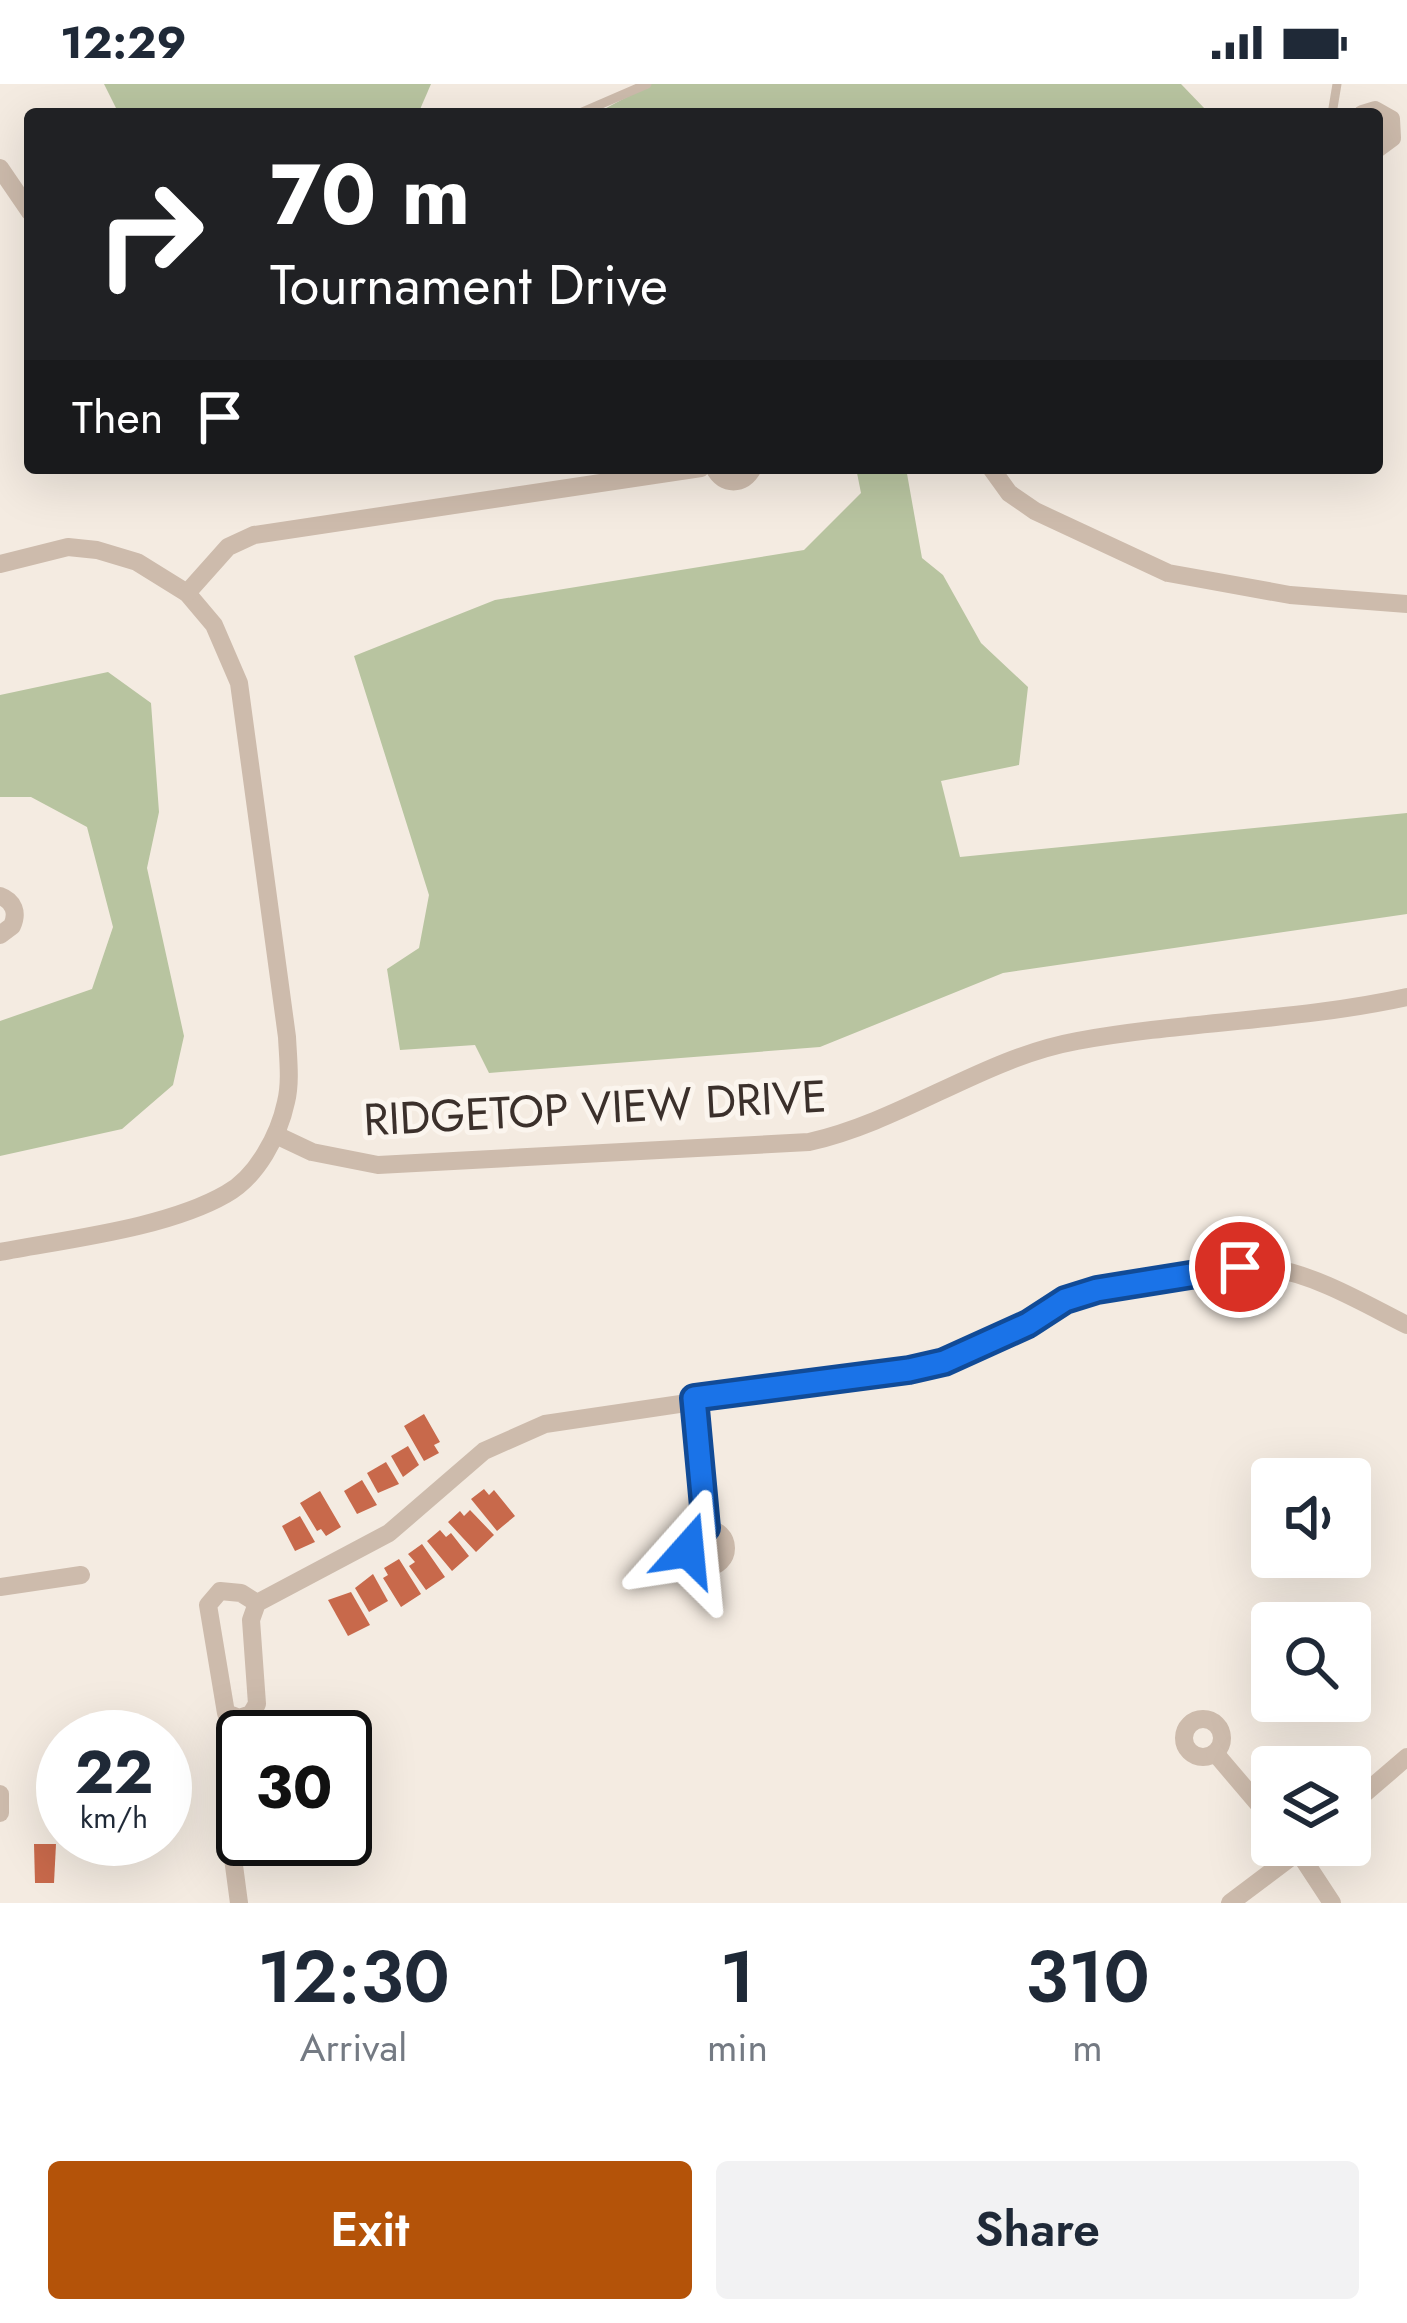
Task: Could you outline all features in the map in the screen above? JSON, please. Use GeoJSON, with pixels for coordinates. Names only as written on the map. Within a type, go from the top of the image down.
{"type":"FeatureCollection","features":[{"type":"Feature","properties":{"kind":"street"},"geometry":{"type":"LineString","coordinates":[[1383,114],[1391,119],[1392,138],[1383,145]]}},
{"type":"Feature","properties":{"kind":"street"},"geometry":{"type":"LineString","coordinates":[[0,168],[24,203]]}},
{"type":"Feature","properties":{"kind":"street"},"geometry":{"type":"LineString","coordinates":[[187,592],[228,547],[254,535],[661,474]]}},
{"type":"Feature","properties":{"kind":"street"},"geometry":{"type":"LineString","coordinates":[[718,474],[733,483],[749,474]]}},
{"type":"Feature","properties":{"kind":"street"},"geometry":{"type":"LineString","coordinates":[[995,474],[1009,493],[1035,511],[1168,572],[1290,595],[1407,604]]}},
{"type":"Feature","properties":{"kind":"street"},"geometry":{"type":"LineString","coordinates":[[0,564],[68,547],[97,550],[137,562],[187,592],[214,625],[239,683],[287,1037],[289,1089],[276,1135],[249,1175],[227,1194],[174,1214],[0,1252]]}},
{"type":"Feature","properties":{"kind":"street"},"geometry":{"type":"LineString","coordinates":[[0,896],[10,901],[15,913],[12,926],[0,935]]}},
{"type":"Feature","properties":{"kind":"street","name":"RIDGETOP VIEW DRIVE"},"geometry":{"type":"LineString","coordinates":[[276,1135],[312,1152],[378,1166],[809,1142],[856,1132],[1034,1052],[1076,1042],[1300,1017],[1407,997]]}},
{"type":"Feature","properties":{"kind":"street"},"geometry":{"type":"LineString","coordinates":[[257,1603],[241,1593],[220,1591],[208,1605],[218,1688],[226,1713],[239,1718],[257,1704],[251,1620],[257,1603],[388,1533],[484,1450],[515,1435],[560,1420],[944,1362],[1028,1324],[1065,1300],[1097,1290],[1240,1267],[1270,1268],[1316,1282],[1407,1325]]}},
{"type":"Feature","properties":{"kind":"street"},"geometry":{"type":"LineString","coordinates":[[694,1398],[706,1528]]}},
{"type":"Feature","properties":{"kind":"street"},"geometry":{"type":"LineString","coordinates":[[0,1587],[81,1575]]}},
{"type":"Feature","properties":{"kind":"street"},"geometry":{"type":"LineString","coordinates":[[1215,1753],[1251,1795]]}},
{"type":"Feature","properties":{"kind":"street"},"geometry":{"type":"LineString","coordinates":[[1371,1788],[1407,1757]]}},
{"type":"Feature","properties":{"kind":"street"},"geometry":{"type":"LineString","coordinates":[[0,1794],[0,1813]]}},
{"type":"Feature","properties":{"kind":"street"},"geometry":{"type":"LineString","coordinates":[[234,1866],[239,1903]]}},
{"type":"Feature","properties":{"kind":"street"},"geometry":{"type":"LineString","coordinates":[[1230,1903],[1276,1866]]}},
{"type":"Feature","properties":{"kind":"street"},"geometry":{"type":"LineString","coordinates":[[1311,1866],[1333,1903]]}},
{"type":"Feature","properties":{"kind":"lane"},"geometry":{"type":"LineString","coordinates":[[592,108],[647,84]]}},
{"type":"Feature","properties":{"kind":"green space"},"geometry":{"type":"Polygon","coordinates":[[[104,84],[431,84],[421,108],[116,108],[104,84]]]}},
{"type":"Feature","properties":{"kind":"green space"},"geometry":{"type":"Polygon","coordinates":[[[651,84],[1181,84],[1204,108],[606,108],[651,84]]]}},
{"type":"Feature","properties":{"kind":"green space"},"geometry":{"type":"Polygon","coordinates":[[[857,474],[907,474],[922,558],[943,575],[981,643],[1028,687],[1019,765],[941,781],[960,857],[1407,813],[1407,914],[1003,973],[820,1047],[489,1073],[475,1045],[400,1050],[387,969],[419,948],[429,895],[354,656],[495,600],[804,550],[861,493],[857,474]]]}},
{"type":"Feature","properties":{"kind":"green space"},"geometry":{"type":"Polygon","coordinates":[[[108,672],[151,703],[159,812],[147,868],[184,1036],[173,1085],[122,1129],[0,1156],[0,1021],[92,989],[113,927],[87,827],[31,797],[0,797],[0,695],[108,672]]]}},
{"type":"Feature","properties":{"kind":"building"},"geometry":{"type":"Polygon","coordinates":[[[424,1414],[440,1442],[434,1445],[439,1453],[424,1461],[404,1426],[424,1414]]]}},
{"type":"Feature","properties":{"kind":"building"},"geometry":{"type":"Polygon","coordinates":[[[408,1446],[419,1465],[403,1477],[391,1456],[408,1446]]]}},
{"type":"Feature","properties":{"kind":"building"},"geometry":{"type":"Polygon","coordinates":[[[386,1462],[399,1484],[378,1493],[367,1473],[386,1462]]]}},
{"type":"Feature","properties":{"kind":"building"},"geometry":{"type":"Polygon","coordinates":[[[362,1480],[377,1505],[357,1514],[344,1491],[362,1480]]]}},
{"type":"Feature","properties":{"kind":"building"},"geometry":{"type":"Polygon","coordinates":[[[484,1489],[489,1495],[494,1490],[515,1516],[497,1531],[471,1499],[484,1489]]]}},
{"type":"Feature","properties":{"kind":"building"},"geometry":{"type":"Polygon","coordinates":[[[320,1491],[341,1527],[326,1536],[321,1529],[317,1531],[300,1503],[320,1491]]]}},
{"type":"Feature","properties":{"kind":"building"},"geometry":{"type":"Polygon","coordinates":[[[470,1510],[494,1535],[476,1552],[448,1522],[460,1511],[464,1516],[470,1510]]]}},
{"type":"Feature","properties":{"kind":"building"},"geometry":{"type":"Polygon","coordinates":[[[300,1516],[315,1542],[295,1551],[282,1526],[300,1516]]]}},
{"type":"Feature","properties":{"kind":"building"},"geometry":{"type":"Polygon","coordinates":[[[440,1530],[446,1537],[451,1533],[469,1556],[452,1571],[427,1541],[440,1530]]]}},
{"type":"Feature","properties":{"kind":"building"},"geometry":{"type":"Polygon","coordinates":[[[422,1544],[445,1577],[426,1590],[409,1566],[415,1562],[408,1554],[422,1544]]]}},
{"type":"Feature","properties":{"kind":"building"},"geometry":{"type":"Polygon","coordinates":[[[399,1559],[421,1594],[401,1607],[383,1578],[388,1575],[384,1568],[399,1559]]]}},
{"type":"Feature","properties":{"kind":"building"},"geometry":{"type":"Polygon","coordinates":[[[373,1574],[388,1601],[369,1612],[355,1588],[373,1574]]]}},
{"type":"Feature","properties":{"kind":"building"},"geometry":{"type":"Polygon","coordinates":[[[351,1592],[370,1625],[348,1636],[328,1600],[351,1592]]]}},
{"type":"Feature","properties":{"kind":"building"},"geometry":{"type":"Polygon","coordinates":[[[36,1844],[36,1866],[55,1866],[54,1883],[35,1883],[36,1844]]]}},
{"type":"Feature","properties":{"kind":"route"},"geometry":{"type":"LineString","coordinates":[[688,1550],[694,1533],[706,1528],[694,1398],[944,1362],[1028,1324],[1065,1300],[1097,1290],[1240,1267]]}}]}
